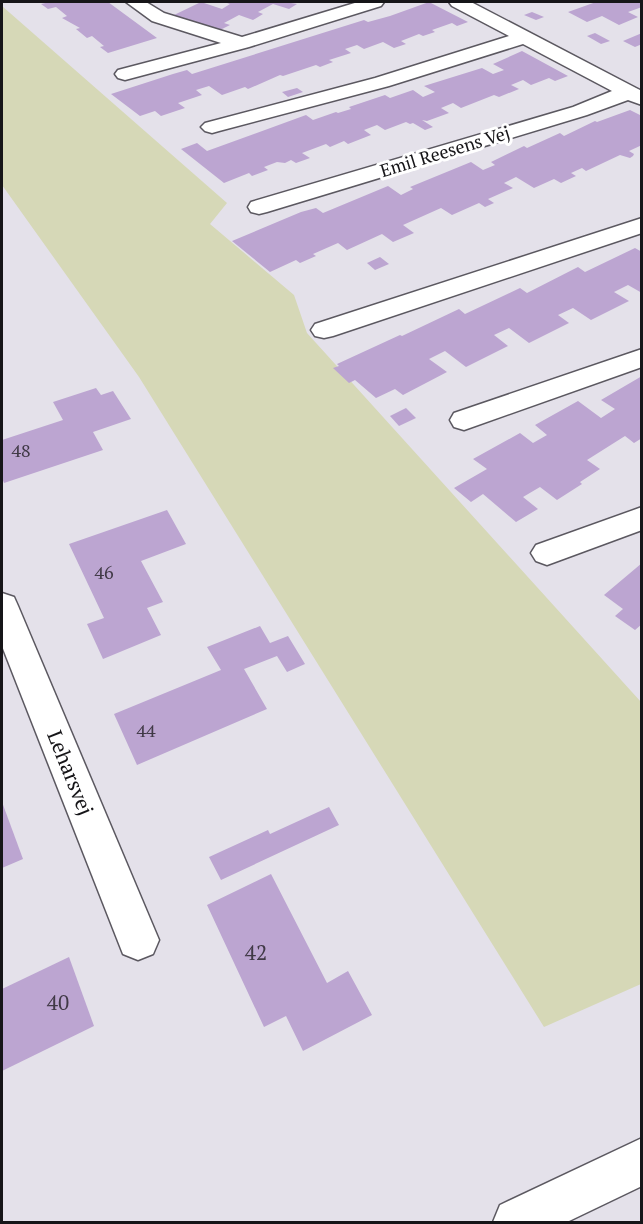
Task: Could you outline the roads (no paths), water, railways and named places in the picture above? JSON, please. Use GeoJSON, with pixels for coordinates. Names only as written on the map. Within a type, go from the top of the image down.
{"type":"FeatureCollection","features":[{"type":"Feature","properties":{"kind":"street"},"geometry":{"type":"LineString","coordinates":[[139,4],[162,2]]}},
{"type":"Feature","properties":{"kind":"street"},"geometry":{"type":"LineString","coordinates":[[125,74],[242,44],[375,2]]}},
{"type":"Feature","properties":{"kind":"street","name":"Emil Reesens Vej"},"geometry":{"type":"LineString","coordinates":[[458,2],[635,95]]}},
{"type":"Feature","properties":{"kind":"street"},"geometry":{"type":"LineString","coordinates":[[139,4],[158,17],[242,44]]}},
{"type":"Feature","properties":{"kind":"street"},"geometry":{"type":"LineString","coordinates":[[212,127],[382,81],[526,37]]}},
{"type":"Feature","properties":{"kind":"street","name":"Emil Reesens Vej"},"geometry":{"type":"LineString","coordinates":[[259,207],[635,95]]}},
{"type":"Feature","properties":{"kind":"street"},"geometry":{"type":"LineString","coordinates":[[324,330],[642,225]]}},
{"type":"Feature","properties":{"kind":"street"},"geometry":{"type":"LineString","coordinates":[[464,420],[642,357]]}},
{"type":"Feature","properties":{"kind":"street"},"geometry":{"type":"LineString","coordinates":[[547,553],[642,518]]}},
{"type":"Feature","properties":{"kind":"street","name":"Leharsvej"},"geometry":{"type":"LineString","coordinates":[[2,606],[138,940]]}},
{"type":"Feature","properties":{"kind":"street"},"geometry":{"type":"LineString","coordinates":[[517,1222],[642,1161]]}}]}
